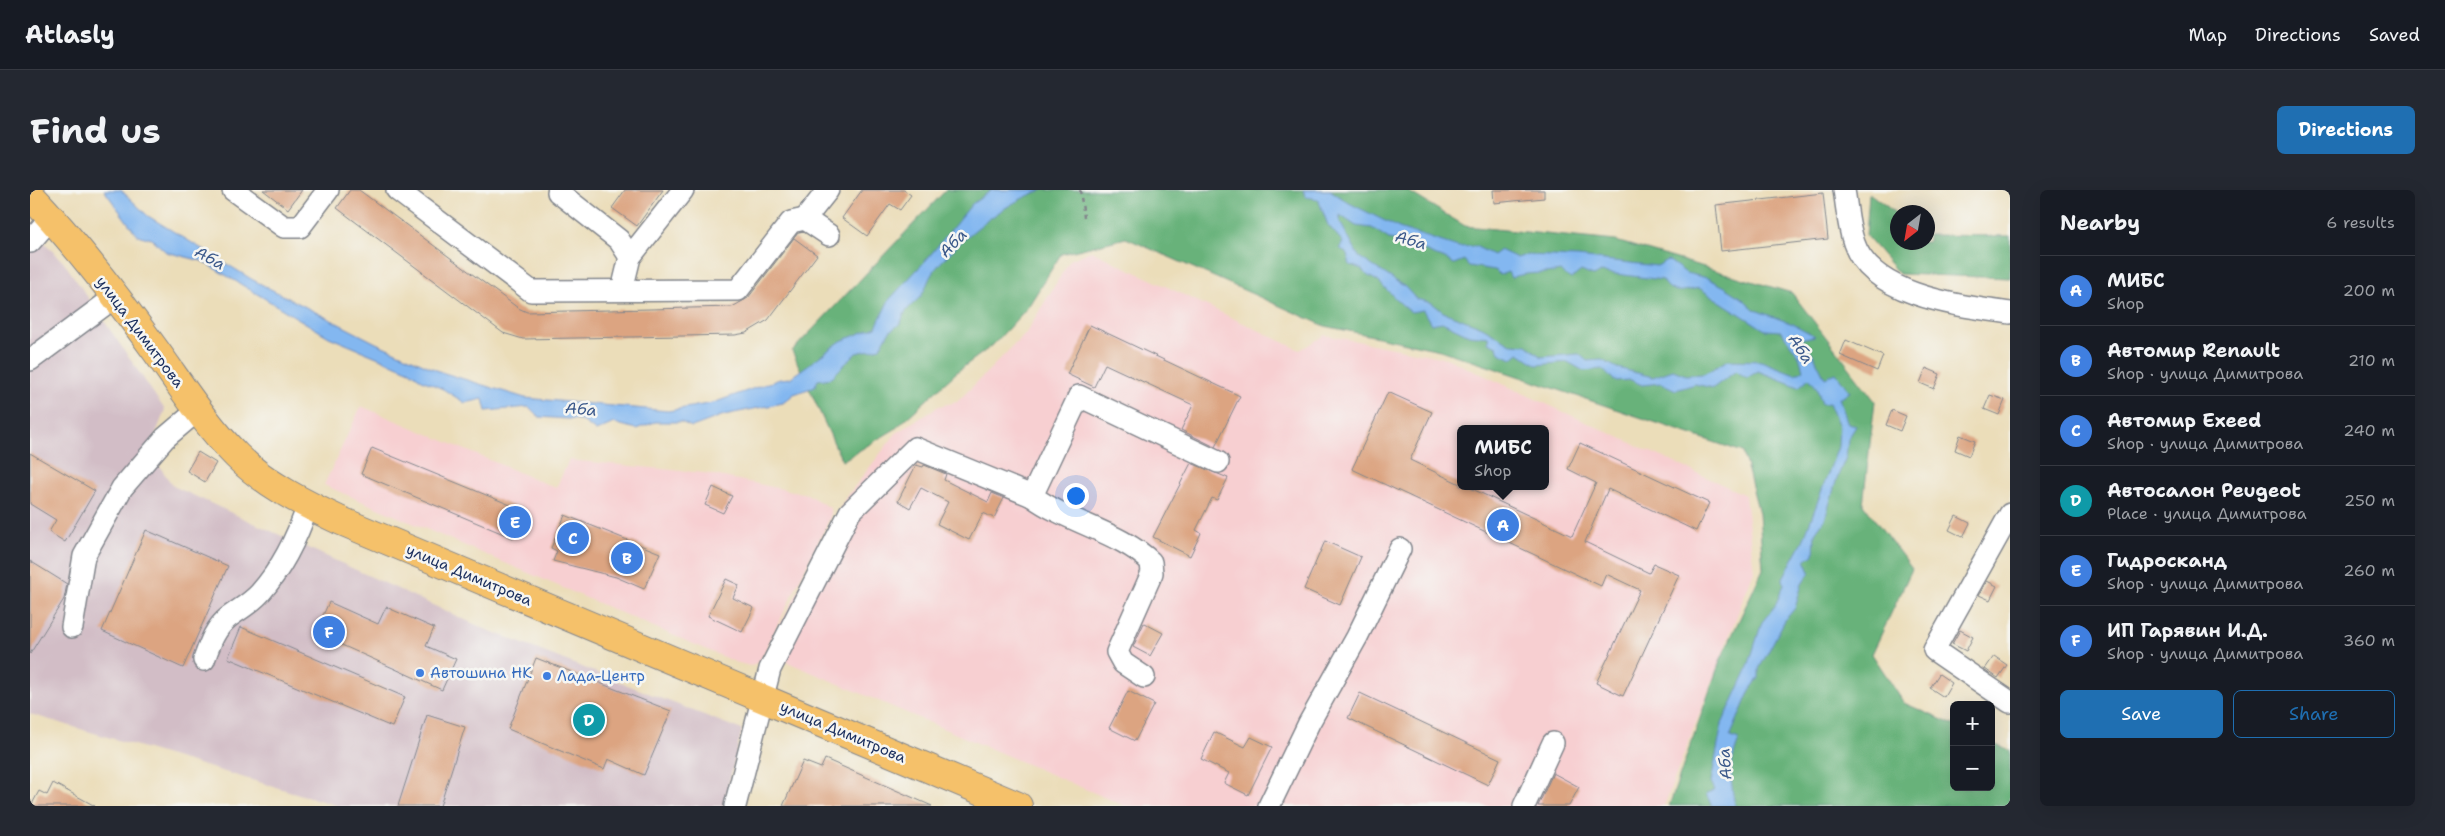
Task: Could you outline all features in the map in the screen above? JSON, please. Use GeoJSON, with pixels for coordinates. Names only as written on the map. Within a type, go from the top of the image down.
{"type":"FeatureCollection","features":[{"type":"Feature","properties":{"kind":"main road","name":"улица Димитрова"},"geometry":{"type":"LineString","coordinates":[[30,195],[115,297],[198,410],[238,457],[268,481],[338,520],[1018,806]]}},
{"type":"Feature","properties":{"kind":"street"},"geometry":{"type":"LineString","coordinates":[[233,190],[284,227],[300,227],[328,190]]}},
{"type":"Feature","properties":{"kind":"street"},"geometry":{"type":"LineString","coordinates":[[397,190],[531,291],[738,290],[790,222],[805,220],[828,235]]}},
{"type":"Feature","properties":{"kind":"street"},"geometry":{"type":"LineString","coordinates":[[560,190],[558,192],[619,240],[630,257]]}},
{"type":"Feature","properties":{"kind":"street"},"geometry":{"type":"LineString","coordinates":[[622,290],[630,257],[683,190]]}},
{"type":"Feature","properties":{"kind":"street"},"geometry":{"type":"LineString","coordinates":[[1844,190],[1854,243],[1863,259],[1880,275],[1910,293],[1949,303],[2010,313]]}},
{"type":"Feature","properties":{"kind":"street"},"geometry":{"type":"LineString","coordinates":[[805,220],[823,192]]}},
{"type":"Feature","properties":{"kind":"street"},"geometry":{"type":"LineString","coordinates":[[30,242],[51,218]]}},
{"type":"Feature","properties":{"kind":"street"},"geometry":{"type":"LineString","coordinates":[[30,360],[115,297]]}},
{"type":"Feature","properties":{"kind":"street"},"geometry":{"type":"LineString","coordinates":[[1032,496],[1079,396],[1218,462]]}},
{"type":"Feature","properties":{"kind":"street"},"geometry":{"type":"LineString","coordinates":[[72,627],[84,556],[122,488],[165,438],[198,410]]}},
{"type":"Feature","properties":{"kind":"street"},"geometry":{"type":"LineString","coordinates":[[735,806],[770,669],[850,512],[915,448],[1032,496],[1049,508],[1129,546],[1151,562],[1152,573],[1117,652],[1123,663],[1144,677]]}},
{"type":"Feature","properties":{"kind":"street"},"geometry":{"type":"LineString","coordinates":[[204,660],[212,636],[220,626],[259,594],[277,571],[293,545],[308,505]]}},
{"type":"Feature","properties":{"kind":"street"},"geometry":{"type":"LineString","coordinates":[[2010,514],[1934,650],[2010,702]]}},
{"type":"Feature","properties":{"kind":"street"},"geometry":{"type":"LineString","coordinates":[[1269,806],[1309,723],[1357,637],[1400,549]]}},
{"type":"Feature","properties":{"kind":"street"},"geometry":{"type":"LineString","coordinates":[[1524,806],[1553,744]]}},
{"type":"Feature","properties":{"kind":"path"},"geometry":{"type":"LineString","coordinates":[[1080,190],[1084,217]]}},
{"type":"Feature","properties":{"kind":"shaded area"},"geometry":{"type":"Polygon","coordinates":[[[30,227],[65,264],[165,410],[149,451],[173,486],[485,629],[742,730],[723,806],[339,806],[30,714],[30,227]]]}},
{"type":"Feature","properties":{"kind":"shaded area"},"geometry":{"type":"Polygon","coordinates":[[[1091,251],[1300,350],[1325,335],[1446,358],[1745,495],[1754,571],[1664,806],[1125,806],[766,653],[845,499],[897,432],[939,406],[957,402],[1026,333],[1070,260],[1091,251]]]}},
{"type":"Feature","properties":{"kind":"shaded area"},"geometry":{"type":"Polygon","coordinates":[[[361,406],[556,488],[569,460],[704,473],[807,494],[830,508],[830,518],[760,661],[750,666],[735,662],[324,485],[361,406]]]}},
{"type":"Feature","properties":{"kind":"green space"},"geometry":{"type":"Polygon","coordinates":[[[946,190],[1406,190],[1465,226],[1616,241],[1792,293],[1875,401],[1863,504],[1912,569],[1872,654],[1904,703],[1950,723],[1950,791],[1995,791],[1995,745],[2010,751],[2010,806],[1669,806],[1720,661],[1763,569],[1759,513],[1743,452],[1440,350],[1325,326],[1126,238],[1061,254],[1028,307],[993,345],[958,371],[895,429],[842,461],[792,351],[946,190]]]}},
{"type":"Feature","properties":{"kind":"green space"},"geometry":{"type":"Polygon","coordinates":[[[1869,193],[1890,209],[1890,250],[1935,250],[1935,235],[2010,236],[2010,278],[1899,274],[1866,236],[1869,193]]]}},
{"type":"Feature","properties":{"kind":"water","name":"Аба"},"geometry":{"type":"Polygon","coordinates":[[[104,190],[121,190],[148,216],[253,280],[376,343],[441,372],[525,398],[668,411],[713,403],[780,379],[790,378],[841,341],[876,327],[889,300],[927,259],[972,204],[992,190],[1043,190],[1014,203],[969,235],[933,272],[921,296],[906,311],[901,323],[889,332],[880,348],[856,353],[831,378],[818,380],[814,387],[794,394],[783,403],[724,415],[692,427],[681,422],[655,422],[636,429],[614,423],[596,431],[581,420],[539,417],[529,407],[486,411],[483,399],[465,403],[443,389],[422,380],[410,371],[329,337],[202,261],[166,252],[152,239],[137,235],[104,190]]]}},
{"type":"Feature","properties":{"kind":"water","name":"Аба"},"geometry":{"type":"Polygon","coordinates":[[[1303,190],[1330,190],[1349,203],[1399,228],[1458,247],[1475,246],[1493,255],[1500,250],[1517,258],[1526,255],[1578,257],[1657,266],[1668,260],[1686,273],[1707,278],[1725,287],[1742,298],[1755,310],[1793,324],[1815,336],[1800,339],[1813,354],[1825,378],[1836,373],[1850,392],[1839,398],[1848,424],[1856,426],[1848,439],[1846,457],[1837,478],[1825,519],[1815,533],[1814,555],[1805,560],[1810,572],[1802,584],[1795,608],[1785,620],[1759,669],[1759,678],[1750,690],[1730,737],[1739,740],[1733,757],[1731,772],[1735,806],[1712,806],[1706,794],[1715,790],[1711,782],[1722,724],[1747,670],[1762,622],[1775,606],[1784,585],[1783,578],[1803,541],[1838,447],[1839,426],[1829,403],[1822,404],[1817,388],[1809,378],[1799,387],[1758,371],[1747,378],[1736,371],[1713,388],[1695,384],[1676,390],[1661,383],[1642,385],[1631,380],[1615,381],[1602,369],[1584,371],[1568,362],[1537,365],[1519,353],[1512,359],[1499,353],[1497,346],[1488,342],[1490,337],[1469,335],[1442,322],[1431,324],[1423,310],[1411,312],[1362,269],[1350,265],[1347,254],[1340,248],[1343,242],[1328,225],[1318,199],[1306,197],[1303,190]],[[1340,215],[1340,222],[1359,257],[1405,287],[1416,299],[1432,303],[1443,312],[1482,327],[1511,344],[1527,345],[1541,357],[1579,354],[1587,361],[1602,360],[1617,368],[1653,377],[1673,370],[1686,375],[1704,374],[1728,360],[1761,361],[1795,374],[1803,370],[1799,356],[1781,331],[1765,330],[1699,288],[1678,291],[1670,288],[1663,280],[1600,272],[1593,276],[1581,271],[1571,279],[1560,271],[1511,278],[1508,272],[1500,275],[1495,270],[1469,266],[1464,260],[1454,264],[1420,247],[1413,248],[1408,243],[1389,239],[1372,228],[1356,226],[1340,215]]]}},
{"type":"Feature","properties":{"kind":"building"},"geometry":{"type":"Polygon","coordinates":[[[263,190],[302,190],[288,209],[263,190]]]}},
{"type":"Feature","properties":{"kind":"building"},"geometry":{"type":"Polygon","coordinates":[[[350,190],[359,190],[518,308],[527,312],[732,307],[748,298],[794,238],[817,255],[768,320],[746,333],[735,335],[523,339],[503,333],[337,208],[350,190]]]}},
{"type":"Feature","properties":{"kind":"building"},"geometry":{"type":"Polygon","coordinates":[[[625,190],[663,190],[637,226],[612,208],[625,190]]]}},
{"type":"Feature","properties":{"kind":"building"},"geometry":{"type":"Polygon","coordinates":[[[862,190],[904,190],[911,195],[900,210],[890,204],[867,236],[842,218],[862,190]]]}},
{"type":"Feature","properties":{"kind":"building"},"geometry":{"type":"Polygon","coordinates":[[[1493,190],[1544,190],[1544,198],[1494,203],[1493,190]]]}},
{"type":"Feature","properties":{"kind":"building"},"geometry":{"type":"Polygon","coordinates":[[[1823,193],[1828,239],[1721,251],[1716,205],[1823,193]]]}},
{"type":"Feature","properties":{"kind":"building"},"geometry":{"type":"Polygon","coordinates":[[[1090,325],[1240,396],[1215,447],[1181,430],[1193,405],[1105,364],[1094,387],[1067,374],[1090,325]]]}},
{"type":"Feature","properties":{"kind":"building"},"geometry":{"type":"Polygon","coordinates":[[[1846,340],[1883,356],[1877,371],[1840,355],[1846,340]]]}},
{"type":"Feature","properties":{"kind":"building"},"geometry":{"type":"Polygon","coordinates":[[[1926,368],[1940,374],[1934,389],[1920,383],[1926,368]]]}},
{"type":"Feature","properties":{"kind":"building"},"geometry":{"type":"Polygon","coordinates":[[[1388,392],[1432,412],[1410,460],[1457,483],[1457,490],[1474,490],[1572,536],[1596,483],[1568,469],[1580,443],[1709,503],[1696,531],[1608,489],[1585,542],[1649,573],[1654,564],[1679,575],[1623,696],[1596,683],[1640,590],[1606,574],[1601,586],[1352,469],[1388,392]]]}},
{"type":"Feature","properties":{"kind":"building"},"geometry":{"type":"Polygon","coordinates":[[[1990,395],[2005,400],[1999,415],[1984,409],[1990,395]]]}},
{"type":"Feature","properties":{"kind":"building"},"geometry":{"type":"Polygon","coordinates":[[[1892,410],[1906,416],[1900,431],[1886,425],[1892,410]]]}},
{"type":"Feature","properties":{"kind":"building"},"geometry":{"type":"Polygon","coordinates":[[[1960,435],[1975,441],[1969,456],[1955,450],[1960,435]]]}},
{"type":"Feature","properties":{"kind":"building"},"geometry":{"type":"Polygon","coordinates":[[[372,448],[525,511],[513,538],[361,474],[372,448]]]}},
{"type":"Feature","properties":{"kind":"building"},"geometry":{"type":"Polygon","coordinates":[[[198,452],[216,463],[205,482],[187,471],[198,452]]]}},
{"type":"Feature","properties":{"kind":"building"},"geometry":{"type":"Polygon","coordinates":[[[30,453],[95,491],[65,542],[49,532],[56,520],[30,504],[30,453]]]}},
{"type":"Feature","properties":{"kind":"building"},"geometry":{"type":"Polygon","coordinates":[[[1191,463],[1228,478],[1217,500],[1212,498],[1196,530],[1201,533],[1190,556],[1153,537],[1191,463]]]}},
{"type":"Feature","properties":{"kind":"building"},"geometry":{"type":"Polygon","coordinates":[[[916,465],[923,467],[924,465],[946,474],[944,480],[988,502],[992,493],[1004,498],[994,518],[983,513],[969,540],[937,524],[948,502],[921,488],[910,508],[898,501],[916,465]]]}},
{"type":"Feature","properties":{"kind":"building"},"geometry":{"type":"Polygon","coordinates":[[[713,487],[732,496],[723,513],[705,505],[713,487]]]}},
{"type":"Feature","properties":{"kind":"building"},"geometry":{"type":"Polygon","coordinates":[[[565,515],[660,553],[644,589],[616,577],[553,561],[557,551],[551,548],[565,515]]]}},
{"type":"Feature","properties":{"kind":"building"},"geometry":{"type":"Polygon","coordinates":[[[1956,516],[1970,523],[1963,537],[1949,530],[1956,516]]]}},
{"type":"Feature","properties":{"kind":"building"},"geometry":{"type":"Polygon","coordinates":[[[146,530],[228,566],[183,668],[102,631],[146,530]]]}},
{"type":"Feature","properties":{"kind":"building"},"geometry":{"type":"Polygon","coordinates":[[[1325,541],[1361,557],[1340,605],[1304,589],[1325,541]]]}},
{"type":"Feature","properties":{"kind":"building"},"geometry":{"type":"Polygon","coordinates":[[[30,561],[67,584],[64,599],[30,654],[30,561]]]}},
{"type":"Feature","properties":{"kind":"building"},"geometry":{"type":"Polygon","coordinates":[[[726,579],[739,585],[733,598],[754,608],[742,632],[708,616],[726,579]]]}},
{"type":"Feature","properties":{"kind":"building"},"geometry":{"type":"Polygon","coordinates":[[[1987,581],[1997,586],[1990,600],[1979,595],[1987,581]]]}},
{"type":"Feature","properties":{"kind":"building"},"geometry":{"type":"Polygon","coordinates":[[[329,602],[378,624],[386,607],[434,628],[426,646],[456,659],[442,690],[315,633],[329,602]]]}},
{"type":"Feature","properties":{"kind":"building"},"geometry":{"type":"Polygon","coordinates":[[[1144,623],[1163,633],[1150,656],[1133,647],[1144,623]]]}},
{"type":"Feature","properties":{"kind":"building"},"geometry":{"type":"Polygon","coordinates":[[[241,627],[405,697],[392,727],[228,658],[241,627]]]}},
{"type":"Feature","properties":{"kind":"building"},"geometry":{"type":"Polygon","coordinates":[[[1960,630],[1973,637],[1966,651],[1952,644],[1960,630]]]}},
{"type":"Feature","properties":{"kind":"building"},"geometry":{"type":"Polygon","coordinates":[[[1994,656],[2007,665],[1998,678],[1985,669],[1994,656]]]}},
{"type":"Feature","properties":{"kind":"building"},"geometry":{"type":"Polygon","coordinates":[[[536,658],[671,711],[644,775],[608,759],[604,769],[508,729],[536,658]]]}},
{"type":"Feature","properties":{"kind":"building"},"geometry":{"type":"Polygon","coordinates":[[[1939,674],[1952,683],[1944,697],[1930,688],[1939,674]]]}},
{"type":"Feature","properties":{"kind":"building"},"geometry":{"type":"Polygon","coordinates":[[[1128,691],[1154,704],[1135,741],[1109,728],[1128,691]]]}},
{"type":"Feature","properties":{"kind":"building"},"geometry":{"type":"Polygon","coordinates":[[[1360,693],[1500,759],[1488,785],[1348,718],[1360,693]]]}},
{"type":"Feature","properties":{"kind":"building"},"geometry":{"type":"Polygon","coordinates":[[[427,715],[465,727],[440,806],[398,806],[427,715]]]}},
{"type":"Feature","properties":{"kind":"building"},"geometry":{"type":"Polygon","coordinates":[[[1214,732],[1245,747],[1251,737],[1272,747],[1248,795],[1224,783],[1229,773],[1201,759],[1214,732]]]}},
{"type":"Feature","properties":{"kind":"building"},"geometry":{"type":"Polygon","coordinates":[[[825,759],[932,806],[783,806],[803,761],[821,768],[825,759]]]}},
{"type":"Feature","properties":{"kind":"building"},"geometry":{"type":"Polygon","coordinates":[[[1553,773],[1579,787],[1569,806],[1538,806],[1553,773]]]}},
{"type":"Feature","properties":{"kind":"building"},"geometry":{"type":"Polygon","coordinates":[[[53,783],[95,806],[31,806],[39,791],[47,795],[53,783]]]}},
{"type":"Feature","properties":{"kind":"place","name":"Гидросканд"},"geometry":{"type":"Point","coordinates":[515,522]}},
{"type":"Feature","properties":{"kind":"place","name":"МИБС"},"geometry":{"type":"Point","coordinates":[1503,525]}},
{"type":"Feature","properties":{"kind":"place","name":"Автомир Exeed"},"geometry":{"type":"Point","coordinates":[573,538]}},
{"type":"Feature","properties":{"kind":"place","name":"Автомир Renault"},"geometry":{"type":"Point","coordinates":[627,558]}},
{"type":"Feature","properties":{"kind":"place","name":"ИП Гарявин И.Д."},"geometry":{"type":"Point","coordinates":[329,632]}},
{"type":"Feature","properties":{"kind":"place","name":"Автошина НК"},"geometry":{"type":"Point","coordinates":[420,673]}},
{"type":"Feature","properties":{"kind":"place","name":"Лада-Центр"},"geometry":{"type":"Point","coordinates":[547,676]}},
{"type":"Feature","properties":{"kind":"place","name":"Автосалон Peugeot"},"geometry":{"type":"Point","coordinates":[589,720]}}]}
